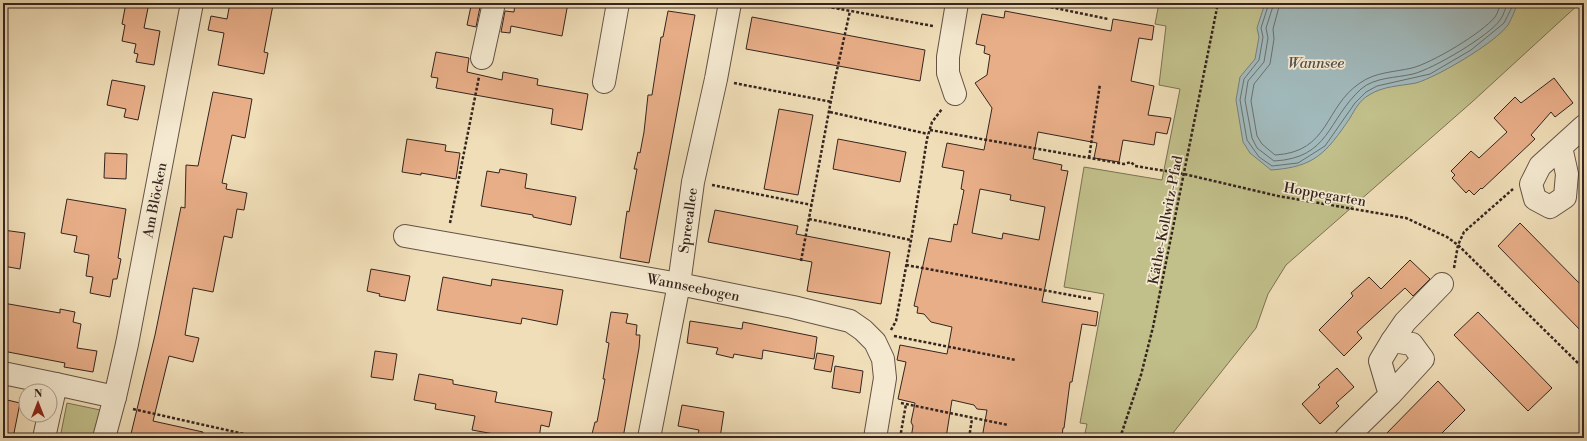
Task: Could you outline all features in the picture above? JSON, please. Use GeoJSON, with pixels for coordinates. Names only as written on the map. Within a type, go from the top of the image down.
{"type":"FeatureCollection","features":[{"type":"Feature","properties":{"kind":"street","name":"Am Blöcken"},"geometry":{"type":"LineString","coordinates":[[104,438],[127,344],[192,3]]}},
{"type":"Feature","properties":{"kind":"street"},"geometry":{"type":"LineString","coordinates":[[482,58],[494,3]]}},
{"type":"Feature","properties":{"kind":"street"},"geometry":{"type":"LineString","coordinates":[[604,82],[618,3]]}},
{"type":"Feature","properties":{"kind":"street","name":"Spreeallee"},"geometry":{"type":"LineString","coordinates":[[649,438],[679,284],[694,182],[716,79],[730,3]]}},
{"type":"Feature","properties":{"kind":"street"},"geometry":{"type":"LineString","coordinates":[[955,94],[948,74],[948,57],[957,3]]}},
{"type":"Feature","properties":{"kind":"street"},"geometry":{"type":"LineString","coordinates":[[1561,147],[1567,174],[1564,197],[1550,207],[1536,199],[1531,184],[1540,166],[1584,126]]}},
{"type":"Feature","properties":{"kind":"street","name":"Wannseebogen"},"geometry":{"type":"LineString","coordinates":[[405,236],[679,284],[793,307],[850,321],[875,342],[885,368],[882,401],[876,438]]}},
{"type":"Feature","properties":{"kind":"street"},"geometry":{"type":"LineString","coordinates":[[1390,395],[1380,361],[1405,322],[1442,284]]}},
{"type":"Feature","properties":{"kind":"street"},"geometry":{"type":"LineString","coordinates":[[1346,438],[1390,395],[1423,359],[1412,344],[1392,341]]}},
{"type":"Feature","properties":{"kind":"street"},"geometry":{"type":"LineString","coordinates":[[3,373],[51,383]]}},
{"type":"Feature","properties":{"kind":"street"},"geometry":{"type":"LineString","coordinates":[[58,384],[115,397]]}},
{"type":"Feature","properties":{"kind":"street"},"geometry":{"type":"LineString","coordinates":[[44,438],[47,423]]}},
{"type":"Feature","properties":{"kind":"path"},"geometry":{"type":"LineString","coordinates":[[807,3],[952,30]]}},
{"type":"Feature","properties":{"kind":"path"},"geometry":{"type":"LineString","coordinates":[[839,9],[840,3]]}},
{"type":"Feature","properties":{"kind":"path"},"geometry":{"type":"LineString","coordinates":[[1031,3],[1108,18]]}},
{"type":"Feature","properties":{"kind":"path","name":"Käthe-Kollwitz-Pfad"},"geometry":{"type":"LineString","coordinates":[[1120,438],[1141,375],[1153,327],[1218,3]]}},
{"type":"Feature","properties":{"kind":"path"},"geometry":{"type":"LineString","coordinates":[[801,261],[832,102],[835,79],[850,11]]}},
{"type":"Feature","properties":{"kind":"path"},"geometry":{"type":"LineString","coordinates":[[446,244],[482,58]]}},
{"type":"Feature","properties":{"kind":"path"},"geometry":{"type":"LineString","coordinates":[[716,79],[832,102]]}},
{"type":"Feature","properties":{"kind":"path"},"geometry":{"type":"LineString","coordinates":[[1089,158],[1100,84]]}},
{"type":"Feature","properties":{"kind":"path"},"geometry":{"type":"LineString","coordinates":[[955,94],[932,122],[928,134],[896,321],[888,335],[1016,360]]}},
{"type":"Feature","properties":{"kind":"path"},"geometry":{"type":"LineString","coordinates":[[830,112],[928,134]]}},
{"type":"Feature","properties":{"kind":"path","name":"Hoppegarten"},"geometry":{"type":"LineString","coordinates":[[930,130],[1124,164],[1130,162],[1135,166],[1184,174],[1278,196],[1406,218],[1447,237],[1458,245],[1584,369]]}},
{"type":"Feature","properties":{"kind":"path"},"geometry":{"type":"LineString","coordinates":[[694,182],[812,205]]}},
{"type":"Feature","properties":{"kind":"path"},"geometry":{"type":"LineString","coordinates":[[1442,284],[1453,274],[1458,245],[1464,232],[1512,189],[1531,184]]}},
{"type":"Feature","properties":{"kind":"path"},"geometry":{"type":"LineString","coordinates":[[809,219],[911,240]]}},
{"type":"Feature","properties":{"kind":"path"},"geometry":{"type":"LineString","coordinates":[[906,265],[1092,299]]}},
{"type":"Feature","properties":{"kind":"path"},"geometry":{"type":"LineString","coordinates":[[115,397],[123,406],[165,418],[262,438]]}},
{"type":"Feature","properties":{"kind":"path"},"geometry":{"type":"LineString","coordinates":[[882,401],[906,404],[972,419],[1008,425]]}},
{"type":"Feature","properties":{"kind":"path"},"geometry":{"type":"LineString","coordinates":[[900,438],[906,404]]}},
{"type":"Feature","properties":{"kind":"path"},"geometry":{"type":"LineString","coordinates":[[969,438],[972,419]]}},
{"type":"Feature","properties":{"kind":"shaded area"},"geometry":{"type":"Polygon","coordinates":[[[1159,3],[1580,3],[1472,102],[1286,265],[1268,294],[1256,328],[1169,438],[1084,438],[1087,424],[1080,423],[1104,294],[1064,287],[1084,167],[1162,180],[1180,89],[1159,85],[1166,26],[1155,24],[1159,3]]]}},
{"type":"Feature","properties":{"kind":"shaded area"},"geometry":{"type":"Polygon","coordinates":[[[67,403],[105,411],[97,438],[60,438],[67,403]]]}},
{"type":"Feature","properties":{"kind":"water","name":"Wannsee"},"geometry":{"type":"Polygon","coordinates":[[[1265,3],[1518,3],[1508,25],[1479,50],[1451,67],[1425,80],[1374,92],[1363,99],[1334,140],[1318,156],[1299,166],[1271,170],[1250,153],[1243,142],[1236,100],[1240,77],[1255,59],[1259,37],[1257,28],[1265,3]]]}},
{"type":"Feature","properties":{"kind":"building"},"geometry":{"type":"Polygon","coordinates":[[[126,3],[149,3],[144,28],[160,31],[154,65],[136,62],[138,54],[134,53],[136,44],[122,41],[125,25],[122,24],[126,3]]]}},
{"type":"Feature","properties":{"kind":"building"},"geometry":{"type":"Polygon","coordinates":[[[230,3],[261,3],[273,5],[264,52],[268,53],[264,74],[218,65],[224,33],[208,30],[211,16],[227,19],[230,3]]]}},
{"type":"Feature","properties":{"kind":"building"},"geometry":{"type":"Polygon","coordinates":[[[515,3],[568,3],[562,36],[511,26],[510,33],[501,32],[505,11],[514,12],[515,3]]]}},
{"type":"Feature","properties":{"kind":"building"},"geometry":{"type":"Polygon","coordinates":[[[471,6],[480,7],[476,27],[467,25],[471,6]]]}},
{"type":"Feature","properties":{"kind":"building"},"geometry":{"type":"Polygon","coordinates":[[[668,11],[695,15],[649,263],[620,258],[627,211],[629,212],[637,169],[634,169],[638,152],[640,153],[644,132],[648,95],[652,95],[661,37],[663,37],[668,11]]]}},
{"type":"Feature","properties":{"kind":"building"},"geometry":{"type":"Polygon","coordinates":[[[1005,11],[1111,31],[1113,19],[1154,26],[1152,40],[1139,38],[1131,81],[1154,86],[1148,115],[1171,118],[1167,134],[1156,132],[1154,145],[1123,140],[1119,162],[1094,158],[1097,143],[1038,132],[1033,159],[1062,165],[1061,170],[1068,171],[1042,302],[1098,312],[1096,326],[1082,324],[1072,382],[1070,382],[1062,436],[1051,434],[1050,438],[982,438],[987,410],[977,409],[974,405],[952,400],[946,438],[911,438],[913,426],[911,422],[915,403],[898,399],[906,362],[897,360],[900,345],[947,354],[952,327],[931,322],[924,314],[917,313],[918,307],[914,306],[929,238],[951,242],[954,224],[957,225],[964,190],[961,189],[964,171],[942,167],[947,143],[984,150],[992,108],[975,83],[987,75],[990,55],[984,53],[985,46],[976,44],[982,14],[1004,18],[1005,11]],[[980,189],[972,233],[1002,239],[1003,233],[1039,240],[1045,207],[1010,200],[1011,195],[980,189]]]}},
{"type":"Feature","properties":{"kind":"building"},"geometry":{"type":"Polygon","coordinates":[[[752,17],[925,50],[920,81],[746,49],[752,17]]]}},
{"type":"Feature","properties":{"kind":"building"},"geometry":{"type":"Polygon","coordinates":[[[436,52],[469,58],[467,72],[502,80],[503,72],[538,79],[537,85],[588,94],[582,130],[551,124],[553,109],[436,88],[438,78],[431,77],[436,52]]]}},
{"type":"Feature","properties":{"kind":"building"},"geometry":{"type":"Polygon","coordinates":[[[1554,78],[1573,103],[1555,117],[1551,112],[1531,135],[1535,139],[1482,189],[1481,188],[1474,195],[1469,190],[1466,193],[1452,178],[1455,175],[1451,171],[1471,151],[1479,158],[1507,132],[1494,118],[1515,97],[1521,103],[1554,78]]]}},
{"type":"Feature","properties":{"kind":"building"},"geometry":{"type":"Polygon","coordinates":[[[112,80],[145,86],[138,120],[124,117],[126,109],[107,105],[112,80]]]}},
{"type":"Feature","properties":{"kind":"building"},"geometry":{"type":"Polygon","coordinates":[[[213,92],[252,99],[245,138],[232,135],[222,183],[227,184],[226,189],[247,193],[244,210],[237,209],[232,238],[224,236],[213,292],[193,288],[185,335],[199,338],[193,362],[169,356],[153,421],[203,432],[202,438],[130,438],[155,335],[181,207],[185,208],[186,165],[198,166],[213,92]]]}},
{"type":"Feature","properties":{"kind":"building"},"geometry":{"type":"Polygon","coordinates":[[[779,109],[813,115],[798,195],[764,189],[779,109]]]}},
{"type":"Feature","properties":{"kind":"building"},"geometry":{"type":"Polygon","coordinates":[[[407,139],[446,145],[445,151],[460,153],[456,179],[421,173],[421,175],[402,172],[407,139]]]}},
{"type":"Feature","properties":{"kind":"building"},"geometry":{"type":"Polygon","coordinates":[[[838,139],[906,152],[900,182],[833,169],[838,139]]]}},
{"type":"Feature","properties":{"kind":"building"},"geometry":{"type":"Polygon","coordinates":[[[105,153],[127,154],[126,179],[104,178],[105,153]]]}},
{"type":"Feature","properties":{"kind":"building"},"geometry":{"type":"Polygon","coordinates":[[[500,169],[527,174],[525,188],[576,197],[571,225],[533,217],[533,215],[481,206],[487,171],[499,173],[500,169]]]}},
{"type":"Feature","properties":{"kind":"building"},"geometry":{"type":"Polygon","coordinates":[[[67,199],[126,209],[118,258],[121,259],[117,279],[113,279],[110,297],[90,293],[93,277],[86,276],[89,255],[74,252],[77,236],[61,233],[67,199]]]}},
{"type":"Feature","properties":{"kind":"building"},"geometry":{"type":"Polygon","coordinates":[[[715,210],[798,226],[796,234],[890,252],[881,304],[807,291],[812,262],[708,242],[715,210]]]}},
{"type":"Feature","properties":{"kind":"building"},"geometry":{"type":"Polygon","coordinates":[[[1520,223],[1584,288],[1584,334],[1498,246],[1520,223]]]}},
{"type":"Feature","properties":{"kind":"building"},"geometry":{"type":"Polygon","coordinates":[[[3,230],[25,233],[20,269],[3,266],[3,230]]]}},
{"type":"Feature","properties":{"kind":"building"},"geometry":{"type":"Polygon","coordinates":[[[1410,260],[1430,279],[1413,296],[1405,288],[1357,332],[1362,338],[1344,356],[1319,330],[1353,296],[1351,293],[1369,277],[1381,289],[1410,260]]]}},
{"type":"Feature","properties":{"kind":"building"},"geometry":{"type":"Polygon","coordinates":[[[371,269],[410,276],[405,301],[379,296],[380,294],[367,291],[371,269]]]}},
{"type":"Feature","properties":{"kind":"building"},"geometry":{"type":"Polygon","coordinates":[[[443,277],[491,286],[492,279],[563,290],[557,325],[522,318],[521,324],[437,310],[443,277]]]}},
{"type":"Feature","properties":{"kind":"building"},"geometry":{"type":"Polygon","coordinates":[[[3,303],[60,313],[60,309],[75,312],[73,322],[81,324],[77,348],[97,351],[93,372],[64,367],[65,363],[3,351],[3,303]]]}},
{"type":"Feature","properties":{"kind":"building"},"geometry":{"type":"Polygon","coordinates":[[[611,312],[628,314],[626,323],[637,325],[636,335],[640,335],[639,348],[623,438],[591,438],[595,422],[597,422],[605,379],[603,379],[609,343],[606,342],[611,312]]]}},
{"type":"Feature","properties":{"kind":"building"},"geometry":{"type":"Polygon","coordinates":[[[1478,312],[1552,388],[1528,411],[1454,335],[1478,312]]]}},
{"type":"Feature","properties":{"kind":"building"},"geometry":{"type":"Polygon","coordinates":[[[690,321],[742,329],[743,322],[817,337],[814,359],[763,350],[762,359],[734,354],[733,358],[716,354],[718,348],[687,343],[690,321]]]}},
{"type":"Feature","properties":{"kind":"building"},"geometry":{"type":"Polygon","coordinates":[[[375,351],[397,354],[393,380],[371,377],[375,351]]]}},
{"type":"Feature","properties":{"kind":"building"},"geometry":{"type":"Polygon","coordinates":[[[817,353],[834,356],[831,372],[814,369],[817,353]]]}},
{"type":"Feature","properties":{"kind":"building"},"geometry":{"type":"Polygon","coordinates":[[[835,366],[863,371],[860,393],[832,388],[835,366]]]}},
{"type":"Feature","properties":{"kind":"building"},"geometry":{"type":"Polygon","coordinates":[[[1337,368],[1354,387],[1336,403],[1339,406],[1320,424],[1302,404],[1320,387],[1318,385],[1337,368]]]}},
{"type":"Feature","properties":{"kind":"building"},"geometry":{"type":"Polygon","coordinates":[[[419,374],[453,380],[453,384],[497,392],[495,402],[552,412],[549,427],[541,425],[539,438],[516,438],[472,430],[475,416],[435,409],[436,404],[414,400],[419,374]]]}},
{"type":"Feature","properties":{"kind":"building"},"geometry":{"type":"Polygon","coordinates":[[[1438,381],[1465,410],[1437,438],[1382,438],[1438,381]]]}},
{"type":"Feature","properties":{"kind":"building"},"geometry":{"type":"Polygon","coordinates":[[[3,399],[18,403],[18,413],[13,438],[3,438],[3,399]]]}},
{"type":"Feature","properties":{"kind":"building"},"geometry":{"type":"Polygon","coordinates":[[[682,405],[724,412],[720,438],[697,438],[699,430],[678,426],[682,405]]]}}]}
